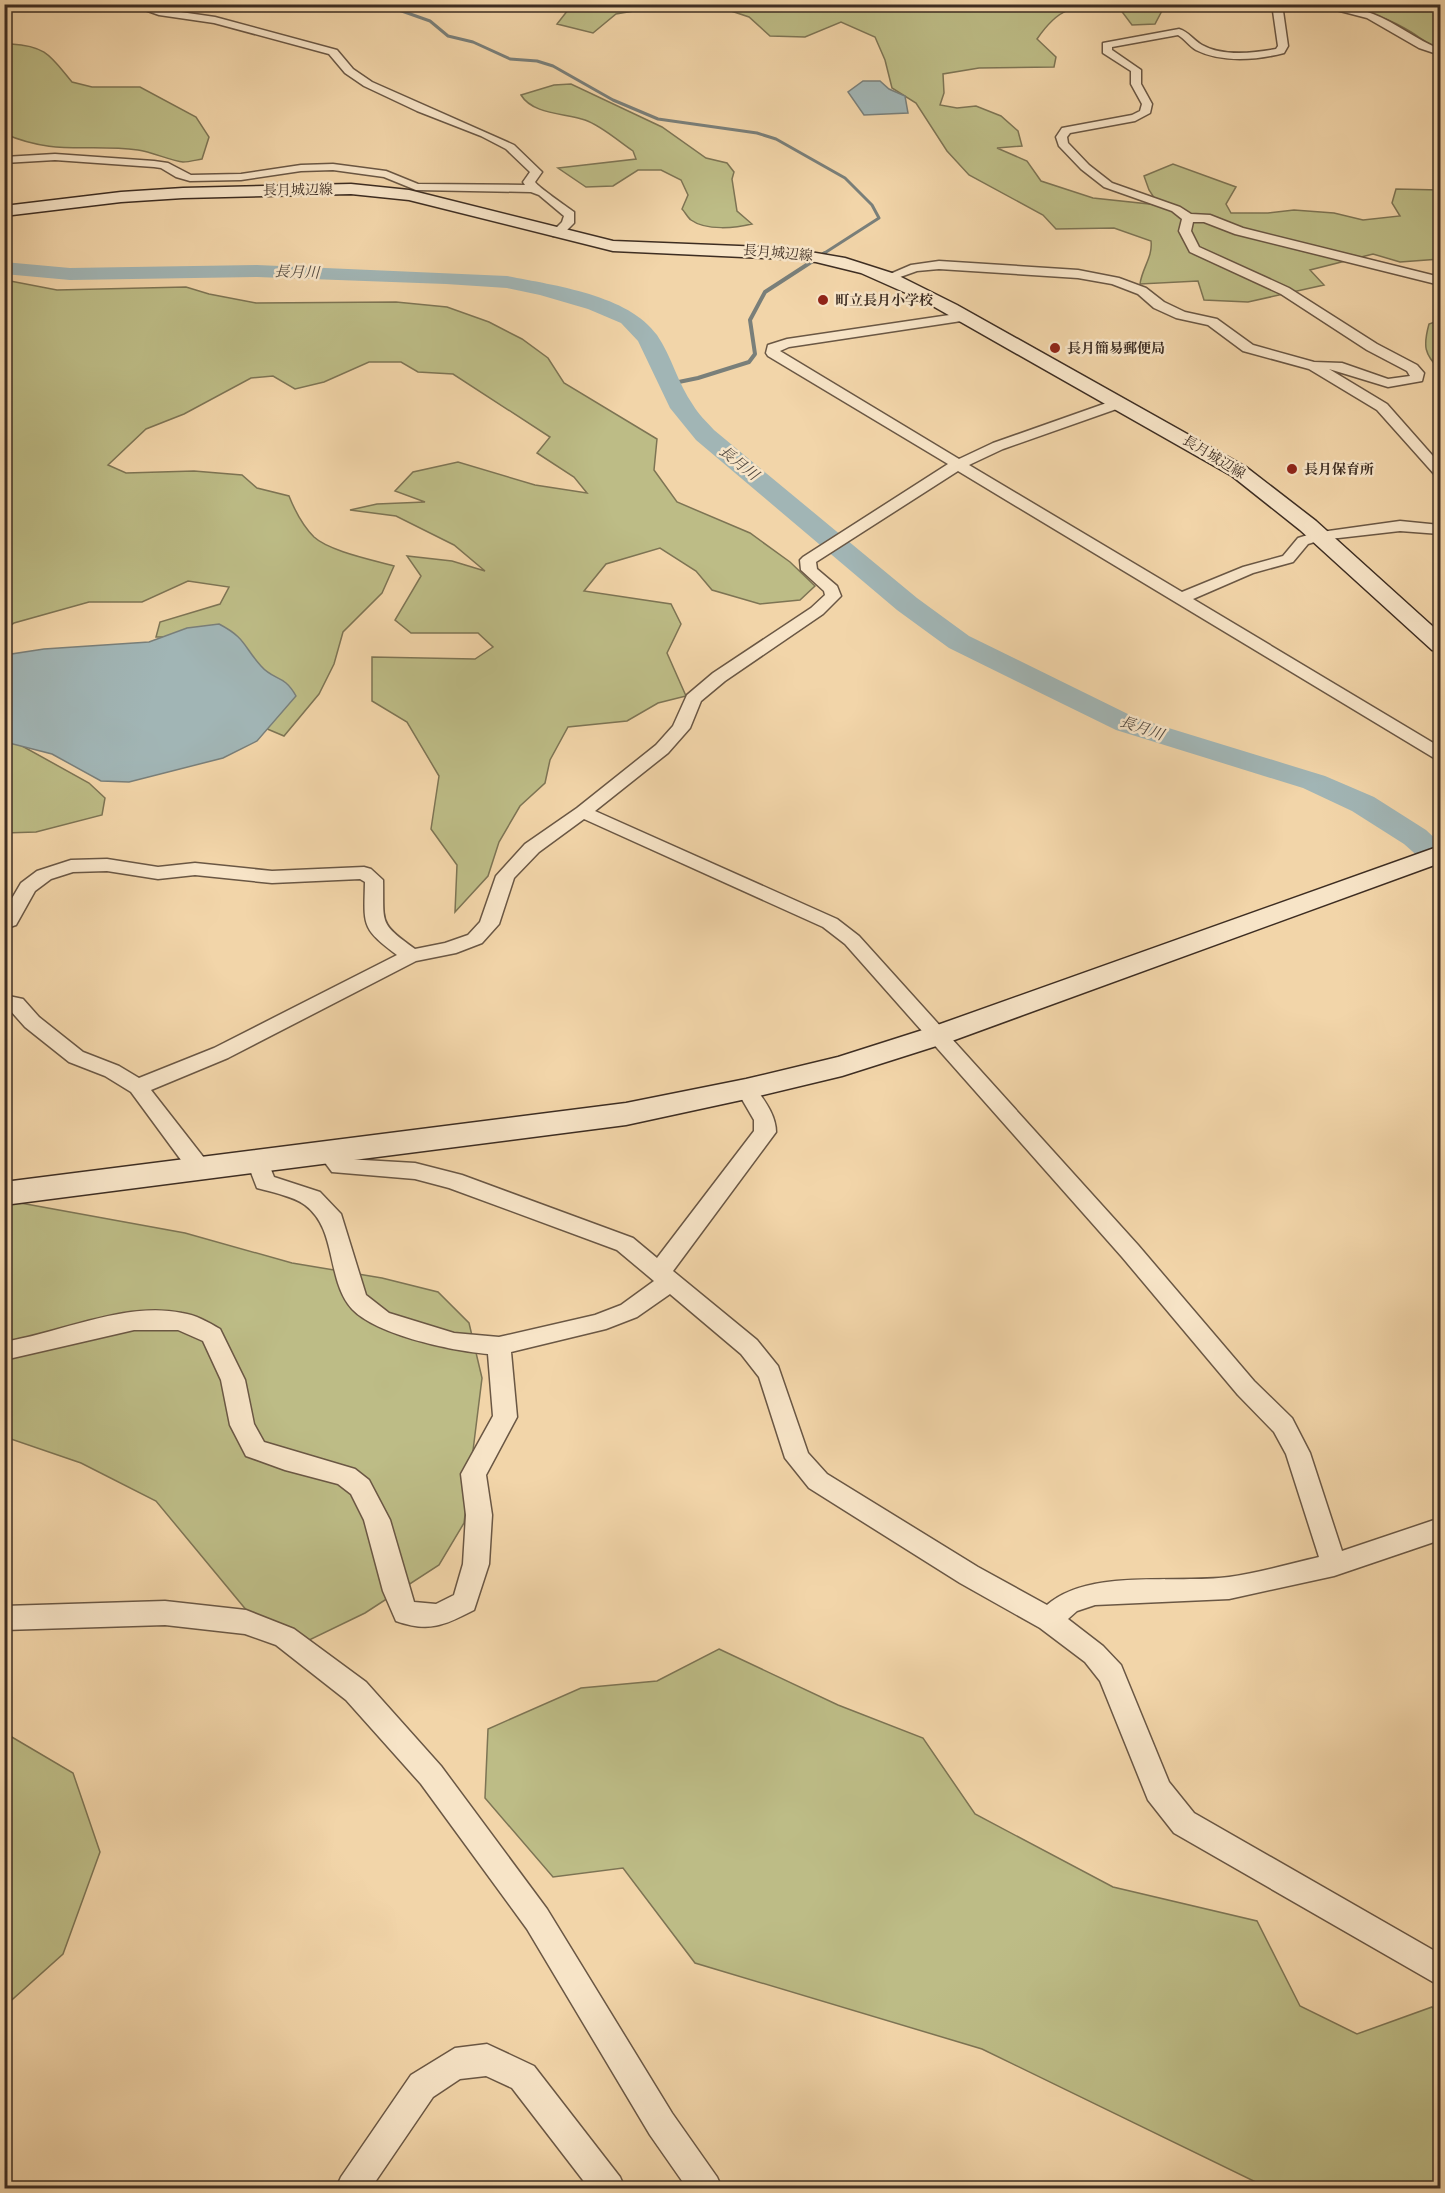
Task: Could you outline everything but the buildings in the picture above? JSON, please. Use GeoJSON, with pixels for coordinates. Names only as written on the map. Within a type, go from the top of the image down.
{"type":"FeatureCollection","features":[{"type":"Feature","properties":{"kind":"main road","name":"長月城辺線"},"geometry":{"type":"LineString","coordinates":[[4,212],[241,184],[380,191],[409,195],[613,246],[644,249],[757,250],[795,253],[847,263],[889,277],[1120,403],[1255,483],[1319,536],[1440,645]]}},
{"type":"Feature","properties":{"kind":"main road"},"geometry":{"type":"LineString","coordinates":[[4,1194],[627,1114],[746,1089],[842,1066],[939,1035],[1428,859]]}},
{"type":"Feature","properties":{"kind":"street"},"geometry":{"type":"LineString","coordinates":[[132,4],[159,12],[215,20],[333,52],[349,71],[368,84],[510,147],[536,172],[529,182],[533,189]]}},
{"type":"Feature","properties":{"kind":"street"},"geometry":{"type":"LineString","coordinates":[[1277,4],[1283,46],[1280,51],[1266,54],[1217,53],[1196,46],[1186,34],[1179,32],[1107,45],[1107,51],[1136,70],[1136,84],[1147,104],[1145,112],[1135,118],[1066,130],[1061,137],[1063,144],[1085,167],[1108,185],[1176,209],[1188,218],[1206,218],[1239,231],[1440,281]]}},
{"type":"Feature","properties":{"kind":"street"},"geometry":{"type":"LineString","coordinates":[[1317,4],[1370,16],[1423,46],[1440,52]]}},
{"type":"Feature","properties":{"kind":"street"},"geometry":{"type":"LineString","coordinates":[[4,159],[55,157],[164,165],[180,175],[241,184],[292,169],[333,167],[386,174],[416,188],[533,189],[543,193],[570,215],[568,223],[557,232]]}},
{"type":"Feature","properties":{"kind":"street"},"geometry":{"type":"LineString","coordinates":[[1188,218],[1185,231],[1194,249],[1285,291],[1364,342],[1412,368],[1417,373],[1417,378],[1383,382],[1347,367],[1325,364],[1314,366]]}},
{"type":"Feature","properties":{"kind":"street"},"geometry":{"type":"LineString","coordinates":[[889,277],[915,268],[939,265],[1078,274],[1115,281],[1142,291],[1159,304],[1181,315],[1212,322],[1248,348],[1314,366],[1382,407],[1440,472]]}},
{"type":"Feature","properties":{"kind":"street"},"geometry":{"type":"LineString","coordinates":[[963,317],[787,343],[773,348],[773,353],[1440,754]]}},
{"type":"Feature","properties":{"kind":"street"},"geometry":{"type":"LineString","coordinates":[[138,1087],[221,1053],[411,956],[449,950],[475,939],[489,924],[505,876],[532,848],[583,812],[662,748],[681,728],[693,699],[719,677],[817,611],[833,596],[831,589],[809,570],[808,560],[959,464],[998,446],[1120,403]]}},
{"type":"Feature","properties":{"kind":"street"},"geometry":{"type":"LineString","coordinates":[[1182,598],[1248,570],[1288,559],[1304,541],[1319,536],[1400,526],[1440,529]]}},
{"type":"Feature","properties":{"kind":"street"},"geometry":{"type":"LineString","coordinates":[[583,812],[830,923],[852,940],[1130,1251],[1246,1388],[1283,1425],[1298,1453],[1334,1564]]}},
{"type":"Feature","properties":{"kind":"street"},"geometry":{"type":"LineString","coordinates":[[4,923],[9,921],[28,887],[44,875],[71,866],[107,865],[158,873],[195,869],[272,877],[364,873],[374,880],[374,919],[380,933],[411,956]]}},
{"type":"Feature","properties":{"kind":"street"},"geometry":{"type":"LineString","coordinates":[[4,1000],[16,1004],[32,1022],[76,1057],[112,1071],[138,1087],[200,1169]]}},
{"type":"Feature","properties":{"kind":"street"},"geometry":{"type":"LineString","coordinates":[[258,1162],[265,1182],[312,1198],[333,1220],[348,1279],[357,1300],[381,1319],[454,1342],[499,1346],[598,1323],[630,1311],[663,1276],[668,1262],[765,1132],[765,1120],[746,1089]]}},
{"type":"Feature","properties":{"kind":"street"},"geometry":{"type":"LineString","coordinates":[[328,1152],[340,1166],[415,1171],[454,1181],[595,1231],[625,1244],[749,1347],[770,1373],[797,1458],[818,1481],[969,1575],[1049,1620],[1094,1654],[1111,1674],[1158,1791],[1184,1823],[1403,1947],[1440,1971]]}},
{"type":"Feature","properties":{"kind":"street"},"geometry":{"type":"LineString","coordinates":[[4,1351],[45,1345],[98,1328],[151,1321],[180,1320],[212,1335],[233,1380],[242,1425],[255,1449],[285,1460],[346,1476],[360,1487],[377,1520],[396,1591],[405,1613],[438,1616],[465,1602],[476,1564],[479,1515],[473,1474],[505,1417],[499,1346]]}},
{"type":"Feature","properties":{"kind":"street"},"geometry":{"type":"LineString","coordinates":[[1049,1620],[1068,1603],[1095,1594],[1229,1588],[1334,1564],[1440,1529]]}},
{"type":"Feature","properties":{"kind":"street"},"geometry":{"type":"LineString","coordinates":[[4,1617],[165,1613],[246,1622],[285,1637],[356,1691],[431,1775],[537,1919],[661,2124],[706,2188]]}},
{"type":"Feature","properties":{"kind":"street"},"geometry":{"type":"LineString","coordinates":[[352,2188],[422,2086],[455,2064],[487,2060],[523,2077],[609,2188]]}},
{"type":"Feature","properties":{"kind":"shaded area"},"geometry":{"type":"Polygon","coordinates":[[[543,5],[669,5],[616,14],[593,33],[557,24],[568,10],[543,5]]]}},
{"type":"Feature","properties":{"kind":"shaded area"},"geometry":{"type":"Polygon","coordinates":[[[713,5],[1165,5],[1155,24],[1132,25],[1120,9],[1082,8],[1064,12],[1047,26],[1037,39],[1056,57],[1054,67],[979,68],[943,74],[944,93],[940,105],[957,108],[976,106],[1001,116],[1018,131],[1022,146],[997,148],[1027,161],[1041,181],[1093,198],[1159,205],[1149,190],[1144,176],[1173,164],[1236,187],[1226,204],[1231,213],[1294,210],[1334,213],[1363,220],[1400,216],[1392,203],[1396,189],[1440,190],[1440,259],[1400,262],[1373,254],[1310,270],[1324,285],[1248,302],[1204,300],[1198,281],[1140,284],[1151,241],[1114,228],[1056,229],[1043,215],[969,175],[947,151],[916,103],[892,88],[885,60],[875,37],[841,22],[805,37],[770,36],[749,17],[713,5]]]}},
{"type":"Feature","properties":{"kind":"shaded area"},"geometry":{"type":"Polygon","coordinates":[[[1340,5],[1440,5],[1440,49],[1386,19],[1340,5]]]}},
{"type":"Feature","properties":{"kind":"shaded area"},"geometry":{"type":"Polygon","coordinates":[[[11,44],[41,50],[72,82],[92,87],[140,87],[196,117],[209,137],[202,159],[183,162],[138,150],[40,145],[5,134],[5,45],[11,44]]]}},
{"type":"Feature","properties":{"kind":"shaded area"},"geometry":{"type":"Polygon","coordinates":[[[863,81],[880,81],[889,89],[905,96],[908,113],[864,115],[848,92],[863,81]]]}},
{"type":"Feature","properties":{"kind":"shaded area"},"geometry":{"type":"Polygon","coordinates":[[[571,84],[662,127],[706,158],[727,163],[734,172],[732,179],[737,211],[752,224],[738,227],[713,227],[691,220],[682,209],[688,195],[681,180],[661,170],[638,170],[613,186],[586,187],[558,168],[636,159],[633,151],[598,126],[585,120],[542,110],[526,102],[521,95],[554,85],[571,84]]]}},
{"type":"Feature","properties":{"kind":"shaded area"},"geometry":{"type":"Polygon","coordinates":[[[5,280],[57,290],[186,287],[256,303],[396,302],[447,307],[489,322],[522,339],[548,358],[564,383],[657,439],[654,470],[677,502],[750,533],[790,562],[815,586],[800,600],[760,604],[712,590],[696,571],[660,548],[606,564],[584,591],[671,604],[681,624],[667,653],[686,696],[658,703],[627,721],[568,727],[550,760],[545,783],[520,806],[499,842],[488,876],[455,912],[457,865],[431,829],[439,776],[407,722],[372,701],[372,657],[475,659],[493,647],[478,633],[411,633],[395,620],[421,576],[407,556],[452,561],[485,571],[454,545],[396,516],[350,510],[377,504],[425,502],[395,491],[413,472],[458,462],[535,485],[587,493],[574,477],[537,453],[550,437],[453,374],[418,372],[401,362],[369,362],[324,382],[295,389],[273,376],[251,378],[184,414],[146,429],[108,465],[126,473],[194,471],[242,475],[257,488],[289,496],[302,523],[321,542],[330,547],[394,566],[382,593],[343,632],[334,664],[319,694],[284,736],[246,720],[210,637],[156,637],[160,622],[220,604],[229,587],[188,581],[142,602],[89,602],[14,623],[5,630],[5,280]]]}},
{"type":"Feature","properties":{"kind":"shaded area"},"geometry":{"type":"Polygon","coordinates":[[[1440,320],[1440,370],[1428,354],[1426,338],[1429,324],[1440,320]]]}},
{"type":"Feature","properties":{"kind":"shaded area"},"geometry":{"type":"Polygon","coordinates":[[[219,624],[239,638],[261,666],[287,684],[296,696],[257,741],[223,758],[129,782],[101,781],[52,754],[5,742],[5,655],[44,649],[149,642],[187,628],[219,624]]]}},
{"type":"Feature","properties":{"kind":"shaded area"},"geometry":{"type":"Polygon","coordinates":[[[4,736],[89,783],[105,798],[102,815],[36,832],[5,833],[4,736]]]}},
{"type":"Feature","properties":{"kind":"shaded area"},"geometry":{"type":"Polygon","coordinates":[[[4,1200],[185,1233],[292,1263],[382,1278],[438,1292],[469,1323],[482,1378],[464,1523],[439,1565],[365,1613],[299,1645],[262,1629],[156,1501],[81,1463],[5,1437],[4,1200]]]}},
{"type":"Feature","properties":{"kind":"shaded area"},"geometry":{"type":"Polygon","coordinates":[[[719,1649],[838,1705],[923,1738],[975,1814],[1113,1887],[1257,1921],[1300,2006],[1357,2034],[1432,2007],[1440,2016],[1440,2188],[1268,2188],[982,2049],[695,1963],[623,1868],[553,1877],[485,1798],[488,1729],[581,1688],[657,1681],[719,1649]]]}},
{"type":"Feature","properties":{"kind":"shaded area"},"geometry":{"type":"Polygon","coordinates":[[[5,1733],[73,1773],[100,1852],[63,1954],[5,2006],[5,1733]]]}},
{"type":"Feature","properties":{"kind":"waterway"},"geometry":{"type":"LineString","coordinates":[[382,4],[430,21],[448,36],[473,42],[510,59],[537,61],[553,66],[613,100],[658,119],[757,133],[776,139],[845,178],[872,205],[879,218],[823,254]]}},
{"type":"Feature","properties":{"kind":"waterway"},"geometry":{"type":"LineString","coordinates":[[669,384],[698,378],[749,362],[755,354],[750,320],[765,292],[825,253]]}},
{"type":"Feature","properties":{"kind":"waterway","name":"長月川"},"geometry":{"type":"LineString","coordinates":[[4,268],[70,274],[257,271],[446,278],[507,282],[543,289],[596,304],[629,318],[648,338],[682,408],[705,435],[907,604],[959,642],[1126,724],[1314,782],[1363,804],[1415,837],[1440,859]]}},
{"type":"Feature","properties":{"kind":"place","name":"町立長月小学校"},"geometry":{"type":"Point","coordinates":[823,300]}},
{"type":"Feature","properties":{"kind":"place","name":"長月簡易郵便局"},"geometry":{"type":"Point","coordinates":[1055,348]}},
{"type":"Feature","properties":{"kind":"place","name":"長月保育所"},"geometry":{"type":"Point","coordinates":[1292,469]}}]}
